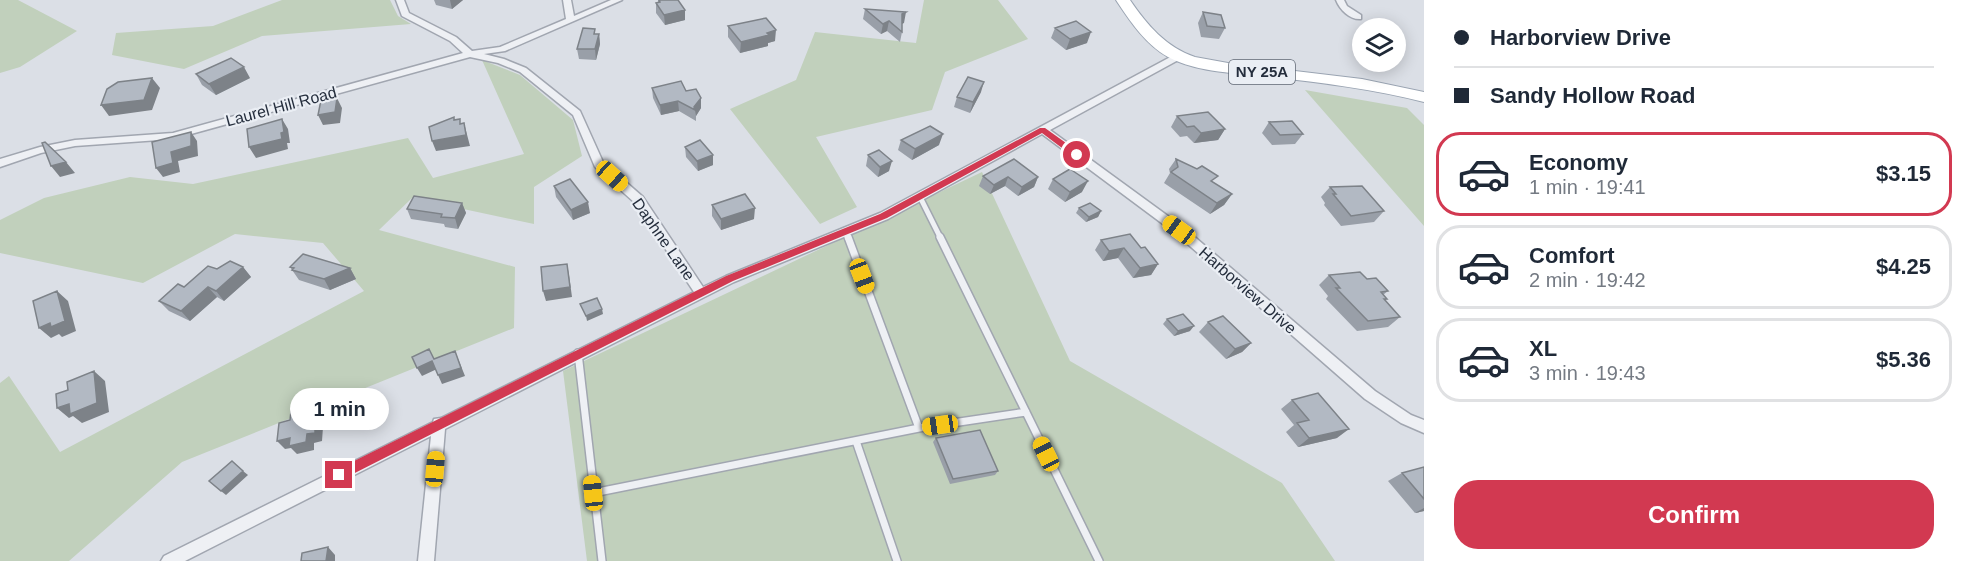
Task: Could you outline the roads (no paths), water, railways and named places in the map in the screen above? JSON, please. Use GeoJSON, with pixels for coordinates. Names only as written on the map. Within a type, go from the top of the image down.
{"type":"FeatureCollection","features":[{"type":"Feature","properties":{"kind":"main road","name":"NY 25A"},"geometry":{"type":"LineString","coordinates":[[1123,0],[1139,23],[1157,41],[1179,56],[1213,65],[1382,88],[1424,97]]}},
{"type":"Feature","properties":{"kind":"street"},"geometry":{"type":"LineString","coordinates":[[400,0],[405,14],[453,39],[470,54]]}},
{"type":"Feature","properties":{"kind":"street"},"geometry":{"type":"LineString","coordinates":[[567,0],[570,20]]}},
{"type":"Feature","properties":{"kind":"street","name":"Laurel Hill Road"},"geometry":{"type":"LineString","coordinates":[[0,163],[40,150],[75,143],[173,136],[470,54],[502,49],[618,0]]}},
{"type":"Feature","properties":{"kind":"street"},"geometry":{"type":"LineString","coordinates":[[1341,0],[1342,7],[1358,17]]}},
{"type":"Feature","properties":{"kind":"street","name":"Daphne Lane"},"geometry":{"type":"LineString","coordinates":[[470,54],[501,61],[523,70],[577,113],[599,164],[639,200],[701,293]]}},
{"type":"Feature","properties":{"kind":"street"},"geometry":{"type":"LineString","coordinates":[[170,561],[439,423],[701,293],[730,279],[846,233],[920,197],[1179,56]]}},
{"type":"Feature","properties":{"kind":"street","name":"Harborview Drive"},"geometry":{"type":"LineString","coordinates":[[1042,130],[1179,230],[1370,395],[1406,419],[1424,427]]}},
{"type":"Feature","properties":{"kind":"street"},"geometry":{"type":"LineString","coordinates":[[426,561],[439,423]]}},
{"type":"Feature","properties":{"kind":"lane"},"geometry":{"type":"LineString","coordinates":[[920,197],[1099,561]]}},
{"type":"Feature","properties":{"kind":"lane"},"geometry":{"type":"LineString","coordinates":[[846,233],[919,428]]}},
{"type":"Feature","properties":{"kind":"lane"},"geometry":{"type":"LineString","coordinates":[[578,353],[602,561]]}},
{"type":"Feature","properties":{"kind":"lane"},"geometry":{"type":"LineString","coordinates":[[593,493],[919,428],[1026,412]]}},
{"type":"Feature","properties":{"kind":"lane"},"geometry":{"type":"LineString","coordinates":[[856,441],[897,561]]}}]}
